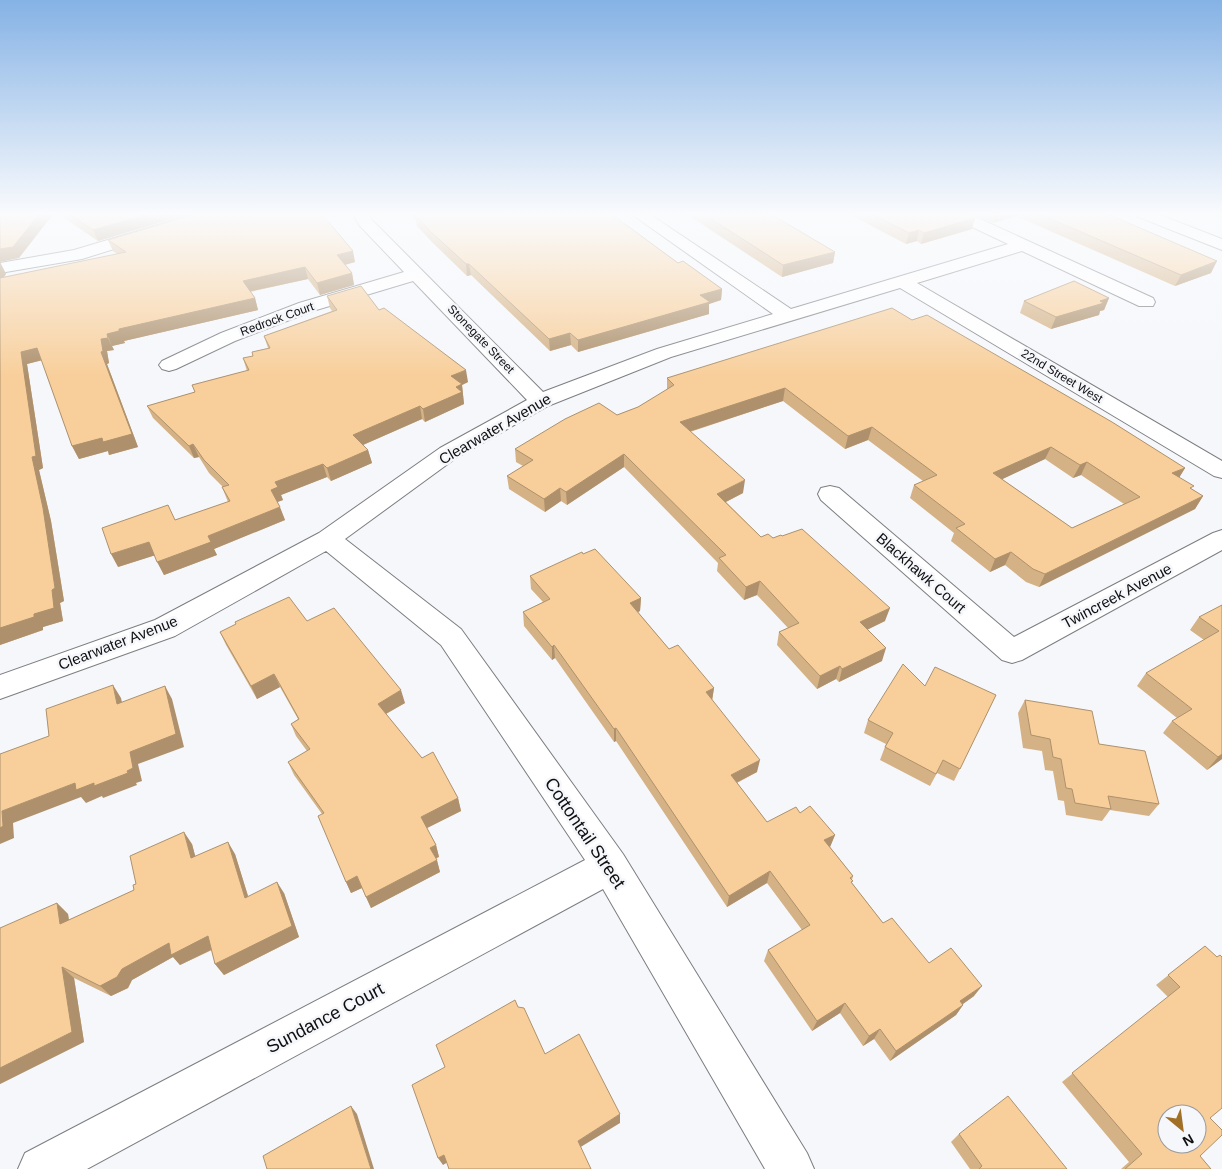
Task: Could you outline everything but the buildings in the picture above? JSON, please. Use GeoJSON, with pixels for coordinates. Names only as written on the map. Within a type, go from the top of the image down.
{"type":"FeatureCollection","features":[{"type":"Feature","properties":{"kind":"street","name":"Stonegate Street"},"geometry":{"type":"LineString","coordinates":[[411,268],[540,401]]}},
{"type":"Feature","properties":{"kind":"street"},"geometry":{"type":"LineString","coordinates":[[718,268],[789,316]]}},
{"type":"Feature","properties":{"kind":"street","name":"Clearwater Avenue"},"geometry":{"type":"LineString","coordinates":[[0,687],[165,628],[328,539],[448,454],[540,401],[664,353],[947,268]]}},
{"type":"Feature","properties":{"kind":"street"},"geometry":{"type":"LineString","coordinates":[[1072,268],[1146,302]]}},
{"type":"Feature","properties":{"kind":"street","name":"Redrock Court"},"geometry":{"type":"LineString","coordinates":[[169,365],[228,337],[306,307],[418,274]]}},
{"type":"Feature","properties":{"kind":"street","name":"22nd Street West"},"geometry":{"type":"LineString","coordinates":[[901,281],[1222,471]]}},
{"type":"Feature","properties":{"kind":"street","name":"Blackhawk Court"},"geometry":{"type":"LineString","coordinates":[[830,494],[1012,652]]}},
{"type":"Feature","properties":{"kind":"street","name":"Cottontail Street"},"geometry":{"type":"LineString","coordinates":[[328,539],[451,637],[610,866],[791,1169]]}},
{"type":"Feature","properties":{"kind":"street","name":"Twincreek Avenue"},"geometry":{"type":"LineString","coordinates":[[1012,652],[1222,539]]}},
{"type":"Feature","properties":{"kind":"street","name":"Sundance Court"},"geometry":{"type":"LineString","coordinates":[[41,1169],[610,866]]}}]}
